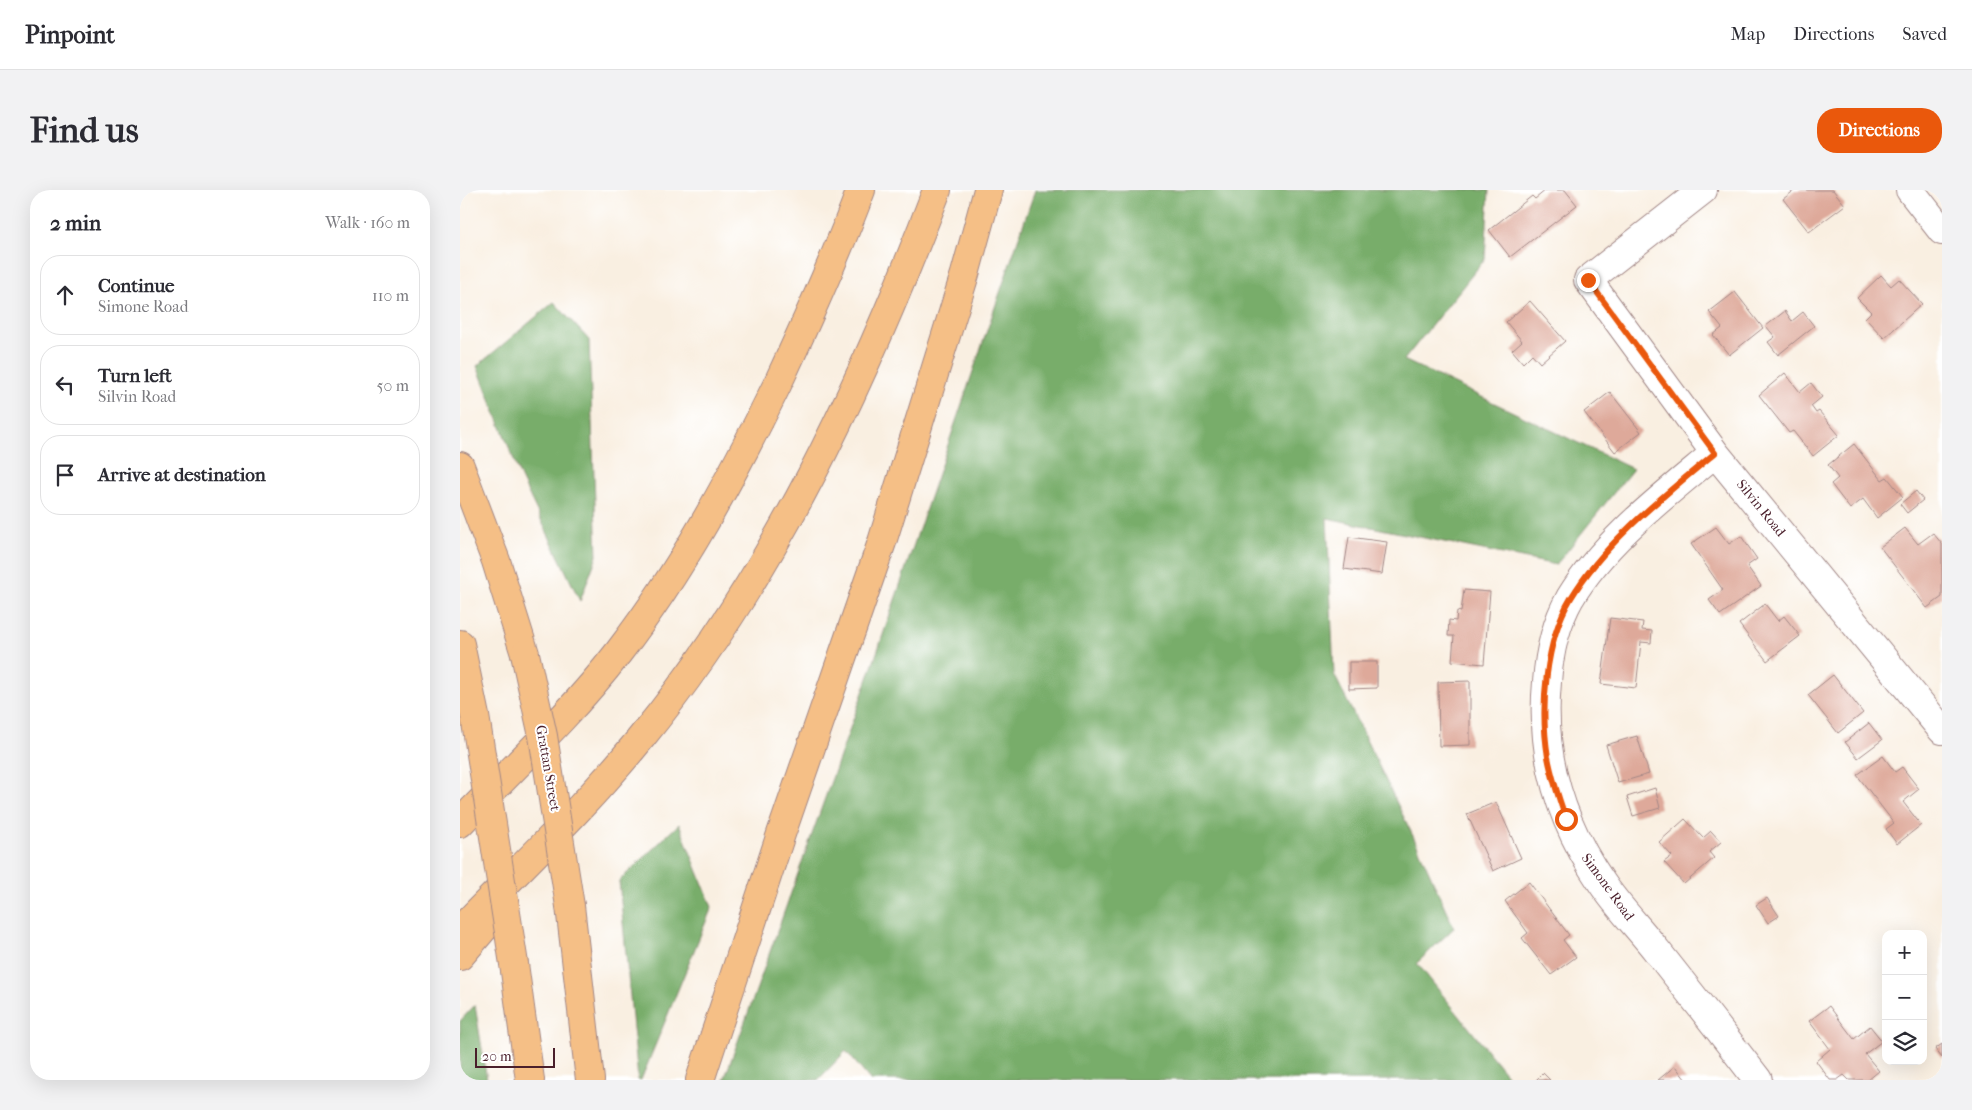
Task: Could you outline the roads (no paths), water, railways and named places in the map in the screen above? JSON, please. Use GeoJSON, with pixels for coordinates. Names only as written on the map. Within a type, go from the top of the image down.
{"type":"FeatureCollection","features":[{"type":"Feature","properties":{"kind":"main road"},"geometry":{"type":"LineString","coordinates":[[460,823],[585,694],[628,639],[673,576],[722,492],[804,327],[843,238],[861,190]]}},
{"type":"Feature","properties":{"kind":"main road"},"geometry":{"type":"LineString","coordinates":[[460,930],[600,785],[640,739],[700,661],[726,622],[782,527],[822,453],[865,365],[905,275],[937,190]]}},
{"type":"Feature","properties":{"kind":"main road"},"geometry":{"type":"LineString","coordinates":[[700,1080],[781,834],[882,542],[966,274],[988,190]]}},
{"type":"Feature","properties":{"kind":"main road","name":"Grattan Street"},"geometry":{"type":"LineString","coordinates":[[460,466],[496,561],[525,654],[543,736],[570,906],[590,1080]]}},
{"type":"Feature","properties":{"kind":"main road"},"geometry":{"type":"LineString","coordinates":[[460,644],[475,716],[514,964],[530,1080]]}},
{"type":"Feature","properties":{"kind":"main road"},"geometry":{"type":"LineString","coordinates":[[460,800],[486,781],[585,694]]}},
{"type":"Feature","properties":{"kind":"main road"},"geometry":{"type":"LineString","coordinates":[[460,956],[561,836],[600,785]]}},
{"type":"Feature","properties":{"kind":"street","name":"Silvin Road"},"geometry":{"type":"LineString","coordinates":[[1703,190],[1588,280],[1715,453],[1942,730]]}},
{"type":"Feature","properties":{"kind":"street"},"geometry":{"type":"LineString","coordinates":[[1910,190],[1942,231]]}},
{"type":"Feature","properties":{"kind":"street","name":"Simone Road"},"geometry":{"type":"LineString","coordinates":[[1715,453],[1648,510],[1616,541],[1583,579],[1570,599],[1560,622],[1548,670],[1545,729],[1548,758],[1556,789],[1566,819],[1580,848],[1603,884],[1758,1080]]}}]}
